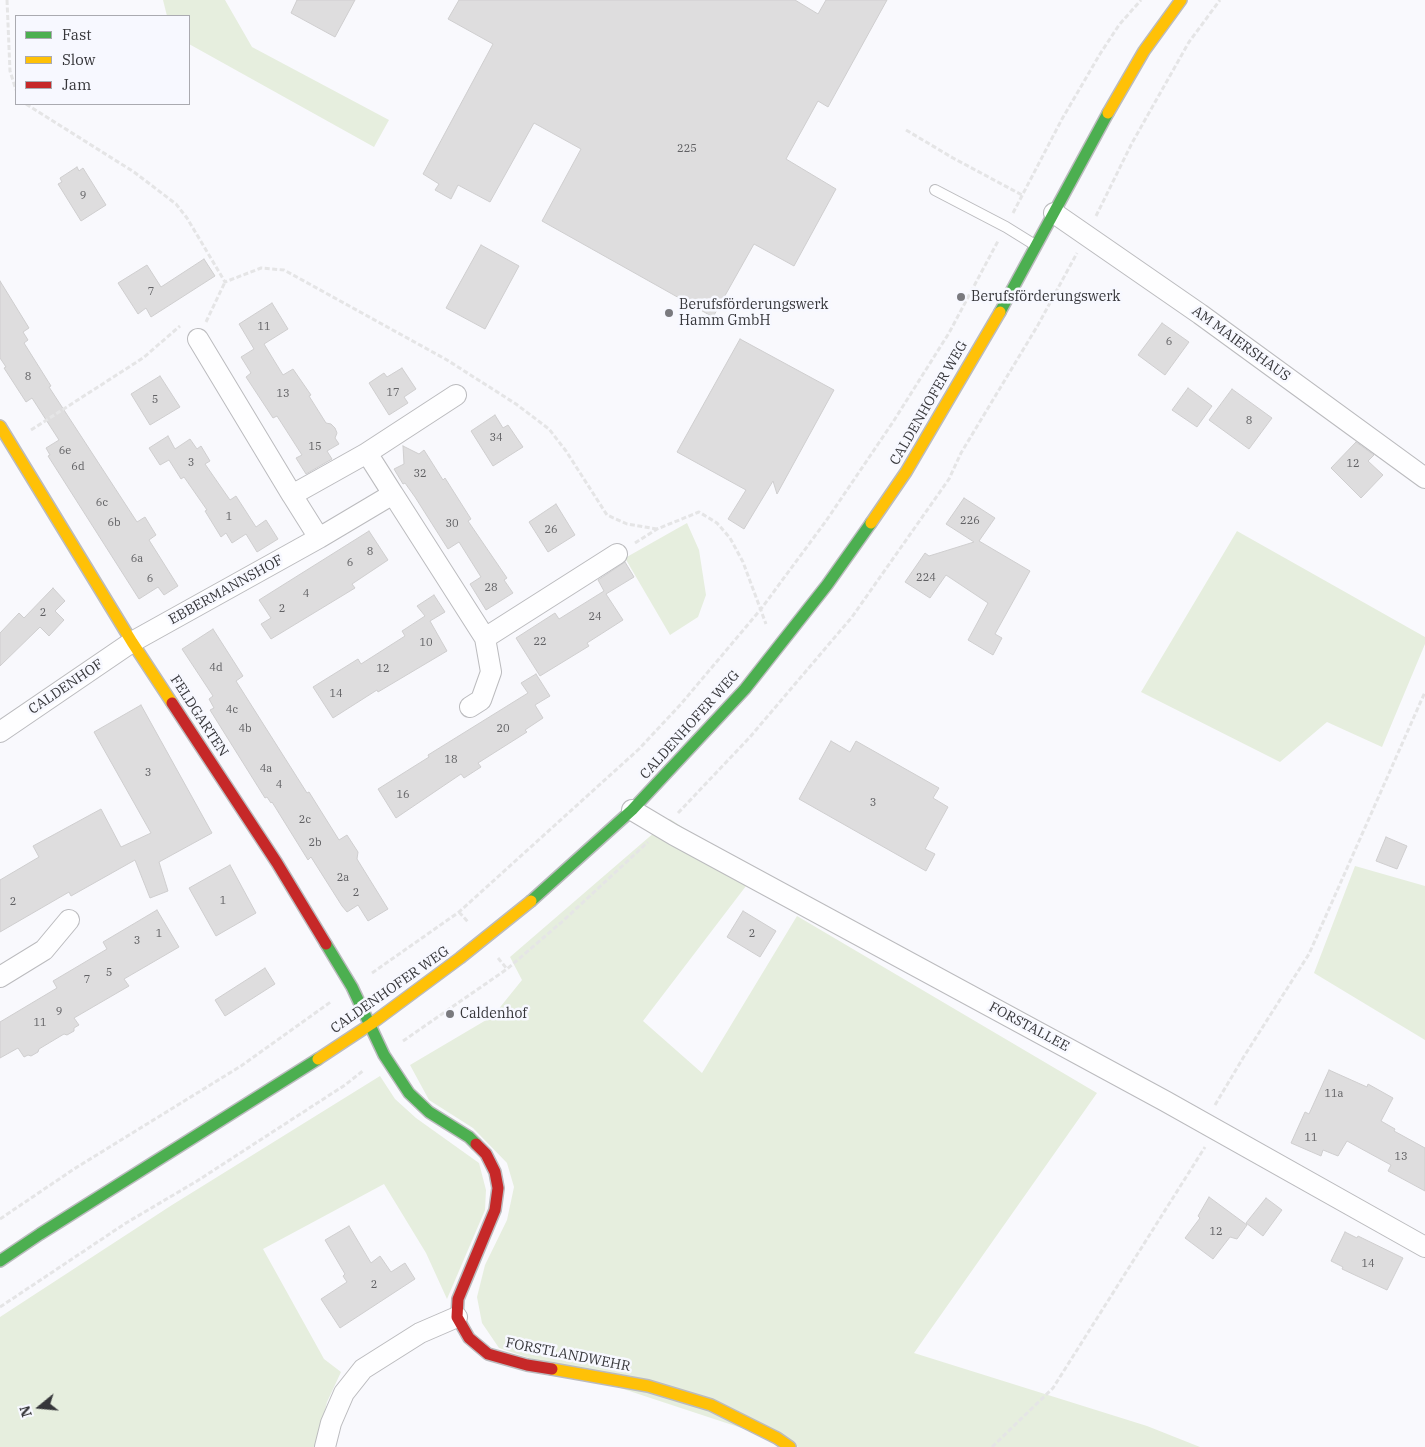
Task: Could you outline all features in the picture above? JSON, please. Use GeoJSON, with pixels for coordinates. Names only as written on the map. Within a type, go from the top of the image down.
{"type":"FeatureCollection","features":[{"type":"Feature","properties":{"kind":"main road","name":"CALDENHOFER WEG"},"geometry":{"type":"LineString","coordinates":[[0,1261],[287,1079],[370,1024],[445,970],[524,907],[632,810],[745,688],[827,585],[906,472],[1036,246],[1100,127],[1144,51],[1181,0]]}},
{"type":"Feature","properties":{"kind":"main road","name":"FELDGARTEN"},"geometry":{"type":"LineString","coordinates":[[0,426],[8,449],[277,863],[352,986],[370,1024]]}},
{"type":"Feature","properties":{"kind":"main road"},"geometry":{"type":"LineString","coordinates":[[370,1024],[384,1055],[409,1093],[429,1112],[469,1137],[486,1154],[495,1172],[498,1188],[495,1210],[458,1299],[456,1317]]}},
{"type":"Feature","properties":{"kind":"main road","name":"FORSTLANDWEHR"},"geometry":{"type":"LineString","coordinates":[[456,1317],[469,1338],[488,1354],[527,1365],[648,1386],[711,1405],[777,1438],[790,1447]]}},
{"type":"Feature","properties":{"kind":"street","name":"AM MAIERSHAUS"},"geometry":{"type":"LineString","coordinates":[[1054,213],[1200,314],[1425,478]]}},
{"type":"Feature","properties":{"kind":"street"},"geometry":{"type":"LineString","coordinates":[[198,339],[319,538]]}},
{"type":"Feature","properties":{"kind":"street"},"geometry":{"type":"LineString","coordinates":[[292,495],[367,453],[456,395]]}},
{"type":"Feature","properties":{"kind":"street"},"geometry":{"type":"LineString","coordinates":[[367,453],[485,638],[491,672],[481,700],[470,707]]}},
{"type":"Feature","properties":{"kind":"street","name":"EBBERMANNSHOF"},"geometry":{"type":"LineString","coordinates":[[132,642],[319,538],[392,494]]}},
{"type":"Feature","properties":{"kind":"street"},"geometry":{"type":"LineString","coordinates":[[485,638],[617,554]]}},
{"type":"Feature","properties":{"kind":"street","name":"CALDENHOF"},"geometry":{"type":"LineString","coordinates":[[0,732],[132,642]]}},
{"type":"Feature","properties":{"kind":"street","name":"FORSTALLEE"},"geometry":{"type":"LineString","coordinates":[[632,810],[663,829],[1208,1124],[1425,1247]]}},
{"type":"Feature","properties":{"kind":"street"},"geometry":{"type":"LineString","coordinates":[[0,977],[44,950],[70,920]]}},
{"type":"Feature","properties":{"kind":"street"},"geometry":{"type":"LineString","coordinates":[[325,1447],[331,1423],[344,1393],[362,1369],[420,1333],[456,1317]]}},
{"type":"Feature","properties":{"kind":"lane"},"geometry":{"type":"LineString","coordinates":[[935,190],[1006,227],[1036,246]]}},
{"type":"Feature","properties":{"kind":"path"},"geometry":{"type":"LineString","coordinates":[[7,0],[10,71],[15,87]]}},
{"type":"Feature","properties":{"kind":"path"},"geometry":{"type":"LineString","coordinates":[[0,1219],[74,1169],[241,1066],[459,912],[639,749],[681,704],[760,609],[826,521],[893,422],[949,332],[1062,119],[1100,54],[1119,25],[1141,0]]}},
{"type":"Feature","properties":{"kind":"path"},"geometry":{"type":"LineString","coordinates":[[28,105],[134,172],[176,204],[187,218],[225,282]]}},
{"type":"Feature","properties":{"kind":"path"},"geometry":{"type":"LineString","coordinates":[[906,130],[952,158],[1022,195]]}},
{"type":"Feature","properties":{"kind":"path"},"geometry":{"type":"LineString","coordinates":[[198,339],[225,282],[261,268],[284,270],[447,360],[516,404],[549,429],[608,514],[627,524],[657,529]]}},
{"type":"Feature","properties":{"kind":"path"},"geometry":{"type":"LineString","coordinates":[[8,449],[40,425],[143,358],[186,321],[198,339]]}},
{"type":"Feature","properties":{"kind":"path"},"geometry":{"type":"LineString","coordinates":[[617,554],[657,529],[699,512],[717,523],[730,538],[743,562],[776,649]]}},
{"type":"Feature","properties":{"kind":"path"},"geometry":{"type":"LineString","coordinates":[[992,1447],[1053,1388],[1205,1147],[1212,1110],[1238,1065],[1309,954],[1425,692]]}},
{"type":"Feature","properties":{"kind":"path"},"geometry":{"type":"LineString","coordinates":[[0,1307],[126,1223],[196,1181],[345,1085],[384,1055],[507,969],[564,920],[663,829]]}},
{"type":"Feature","properties":{"kind":"green space"},"geometry":{"type":"Polygon","coordinates":[[[163,0],[225,0],[252,47],[389,120],[374,147],[190,45],[190,15],[167,15],[163,0]]]}},
{"type":"Feature","properties":{"kind":"green space"},"geometry":{"type":"Polygon","coordinates":[[[687,523],[699,550],[706,595],[698,617],[670,635],[625,558],[687,523]]]}},
{"type":"Feature","properties":{"kind":"green space"},"geometry":{"type":"Polygon","coordinates":[[[1237,531],[1425,637],[1425,644],[1382,747],[1327,722],[1280,762],[1141,692],[1237,531]]]}},
{"type":"Feature","properties":{"kind":"green space"},"geometry":{"type":"Polygon","coordinates":[[[670,819],[707,843],[746,886],[643,1021],[702,1073],[797,916],[1097,1093],[914,1353],[1147,1426],[1200,1447],[799,1447],[499,1348],[482,1323],[477,1297],[485,1265],[507,1220],[514,1187],[507,1163],[473,1128],[429,1100],[410,1065],[493,1016],[522,980],[510,957],[670,819]]]}},
{"type":"Feature","properties":{"kind":"green space"},"geometry":{"type":"Polygon","coordinates":[[[1355,866],[1425,886],[1425,1040],[1314,973],[1355,866]]]}},
{"type":"Feature","properties":{"kind":"green space"},"geometry":{"type":"Polygon","coordinates":[[[380,1076],[395,1099],[416,1118],[479,1163],[486,1190],[485,1210],[447,1299],[426,1253],[384,1184],[263,1249],[324,1359],[341,1372],[327,1402],[316,1447],[0,1447],[0,1317],[172,1205],[380,1076]]]}},
{"type":"Feature","properties":{"kind":"building"},"geometry":{"type":"Polygon","coordinates":[[[297,0],[355,0],[335,37],[291,13],[297,0]]]}},
{"type":"Feature","properties":{"kind":"building"},"geometry":{"type":"Polygon","coordinates":[[[459,0],[795,0],[818,14],[826,0],[887,0],[828,107],[818,101],[786,159],[836,189],[794,266],[754,244],[713,317],[542,221],[581,149],[534,123],[490,202],[458,185],[451,199],[435,190],[439,184],[423,174],[493,44],[448,19],[459,0]]]}},
{"type":"Feature","properties":{"kind":"building"},"geometry":{"type":"Polygon","coordinates":[[[77,167],[79,171],[83,168],[106,205],[81,221],[58,184],[62,182],[60,178],[77,167]]]}},
{"type":"Feature","properties":{"kind":"building"},"geometry":{"type":"Polygon","coordinates":[[[481,245],[519,266],[485,329],[446,308],[481,245]]]}},
{"type":"Feature","properties":{"kind":"building"},"geometry":{"type":"Polygon","coordinates":[[[204,259],[215,276],[151,317],[146,308],[138,314],[118,283],[147,265],[161,287],[204,259]]]}},
{"type":"Feature","properties":{"kind":"building"},"geometry":{"type":"Polygon","coordinates":[[[0,281],[29,328],[23,332],[28,340],[24,343],[51,386],[49,387],[137,522],[145,517],[156,535],[149,540],[178,586],[164,595],[158,587],[139,599],[48,456],[50,455],[46,448],[59,440],[32,398],[26,402],[4,368],[6,367],[0,358],[0,281]]]}},
{"type":"Feature","properties":{"kind":"building"},"geometry":{"type":"Polygon","coordinates":[[[272,303],[288,329],[264,344],[283,375],[293,369],[311,395],[309,396],[326,423],[331,424],[337,433],[335,438],[339,444],[327,451],[332,459],[306,474],[296,458],[302,455],[277,416],[273,418],[246,377],[251,373],[241,357],[254,349],[239,324],[272,303]]]}},
{"type":"Feature","properties":{"kind":"building"},"geometry":{"type":"Polygon","coordinates":[[[1162,323],[1189,342],[1165,375],[1138,355],[1162,323]]]}},
{"type":"Feature","properties":{"kind":"building"},"geometry":{"type":"Polygon","coordinates":[[[740,339],[834,390],[777,494],[773,481],[744,529],[728,519],[746,490],[677,452],[740,339]]]}},
{"type":"Feature","properties":{"kind":"building"},"geometry":{"type":"Polygon","coordinates":[[[402,368],[416,389],[404,397],[408,403],[389,415],[369,383],[384,373],[387,377],[402,368]]]}},
{"type":"Feature","properties":{"kind":"building"},"geometry":{"type":"Polygon","coordinates":[[[160,376],[180,407],[150,425],[131,394],[160,376]]]}},
{"type":"Feature","properties":{"kind":"building"},"geometry":{"type":"Polygon","coordinates":[[[1188,388],[1212,406],[1197,427],[1172,410],[1188,388]]]}},
{"type":"Feature","properties":{"kind":"building"},"geometry":{"type":"Polygon","coordinates":[[[1232,389],[1272,418],[1249,449],[1209,420],[1232,389]]]}},
{"type":"Feature","properties":{"kind":"building"},"geometry":{"type":"Polygon","coordinates":[[[495,415],[503,428],[508,425],[523,447],[493,466],[471,431],[495,415]]]}},
{"type":"Feature","properties":{"kind":"building"},"geometry":{"type":"Polygon","coordinates":[[[168,436],[175,449],[190,439],[197,449],[201,446],[210,461],[205,464],[230,500],[236,496],[256,527],[266,520],[278,539],[257,552],[246,534],[232,543],[226,533],[221,537],[205,511],[207,510],[184,477],[181,479],[169,460],[160,465],[149,448],[168,436]]]}},
{"type":"Feature","properties":{"kind":"building"},"geometry":{"type":"Polygon","coordinates":[[[1356,442],[1374,455],[1368,461],[1383,475],[1361,498],[1331,468],[1356,442]]]}},
{"type":"Feature","properties":{"kind":"building"},"geometry":{"type":"Polygon","coordinates":[[[403,446],[419,454],[424,450],[443,480],[445,478],[471,519],[468,521],[507,578],[504,580],[513,593],[486,610],[470,584],[481,577],[459,542],[448,549],[415,497],[405,483],[403,484],[394,469],[404,464],[403,446]]]}},
{"type":"Feature","properties":{"kind":"building"},"geometry":{"type":"Polygon","coordinates":[[[964,498],[995,518],[979,541],[1030,571],[995,634],[1002,638],[993,655],[968,640],[988,603],[946,575],[930,598],[905,582],[925,553],[929,556],[974,542],[946,524],[964,498]]]}},
{"type":"Feature","properties":{"kind":"building"},"geometry":{"type":"Polygon","coordinates":[[[556,504],[575,535],[548,552],[529,522],[556,504]]]}},
{"type":"Feature","properties":{"kind":"building"},"geometry":{"type":"Polygon","coordinates":[[[369,531],[388,560],[352,584],[355,588],[271,639],[261,624],[271,618],[259,600],[369,531]]]}},
{"type":"Feature","properties":{"kind":"building"},"geometry":{"type":"Polygon","coordinates":[[[625,562],[634,577],[606,594],[623,620],[587,643],[589,646],[540,676],[516,638],[555,613],[559,619],[604,591],[598,580],[625,562]]]}},
{"type":"Feature","properties":{"kind":"building"},"geometry":{"type":"Polygon","coordinates":[[[53,588],[65,601],[55,611],[64,620],[49,636],[40,627],[0,666],[0,633],[19,613],[24,618],[53,588]]]}},
{"type":"Feature","properties":{"kind":"building"},"geometry":{"type":"Polygon","coordinates":[[[434,595],[445,612],[430,621],[447,651],[378,692],[377,690],[333,718],[313,687],[358,659],[361,664],[405,636],[402,631],[425,616],[417,606],[434,595]]]}},
{"type":"Feature","properties":{"kind":"building"},"geometry":{"type":"Polygon","coordinates":[[[213,629],[243,676],[236,681],[307,793],[309,792],[339,840],[347,835],[358,852],[357,859],[388,909],[368,921],[358,905],[347,912],[342,906],[311,857],[308,860],[272,802],[267,797],[265,798],[210,710],[214,708],[209,699],[213,696],[182,649],[213,629]]]}},
{"type":"Feature","properties":{"kind":"building"},"geometry":{"type":"Polygon","coordinates":[[[536,674],[550,696],[535,705],[543,718],[525,730],[527,732],[478,763],[481,767],[464,778],[461,774],[396,818],[378,789],[429,757],[428,755],[528,693],[521,683],[536,674]]]}},
{"type":"Feature","properties":{"kind":"building"},"geometry":{"type":"Polygon","coordinates":[[[141,705],[212,833],[159,862],[168,891],[150,898],[135,860],[71,896],[69,892],[0,932],[0,880],[39,857],[33,846],[101,809],[121,847],[151,833],[94,732],[141,705]]]}},
{"type":"Feature","properties":{"kind":"building"},"geometry":{"type":"Polygon","coordinates":[[[831,741],[850,752],[856,741],[939,788],[933,798],[948,807],[925,849],[935,854],[926,871],[799,799],[831,741]]]}},
{"type":"Feature","properties":{"kind":"building"},"geometry":{"type":"Polygon","coordinates":[[[1386,837],[1407,846],[1397,869],[1376,861],[1386,837]]]}},
{"type":"Feature","properties":{"kind":"building"},"geometry":{"type":"Polygon","coordinates":[[[230,865],[256,913],[216,936],[189,888],[230,865]]]}},
{"type":"Feature","properties":{"kind":"building"},"geometry":{"type":"Polygon","coordinates":[[[157,910],[179,947],[124,979],[129,986],[74,1018],[79,1025],[74,1028],[74,1031],[67,1035],[64,1034],[31,1056],[24,1057],[18,1048],[0,1058],[0,1022],[57,988],[53,981],[107,949],[103,942],[157,910]]]}},
{"type":"Feature","properties":{"kind":"building"},"geometry":{"type":"Polygon","coordinates":[[[743,911],[776,931],[760,957],[727,937],[743,911]]]}},
{"type":"Feature","properties":{"kind":"building"},"geometry":{"type":"Polygon","coordinates":[[[265,968],[275,984],[225,1016],[215,1000],[265,968]]]}},
{"type":"Feature","properties":{"kind":"building"},"geometry":{"type":"Polygon","coordinates":[[[1329,1070],[1367,1087],[1368,1084],[1393,1098],[1381,1121],[1395,1129],[1394,1131],[1425,1148],[1425,1191],[1388,1171],[1391,1165],[1347,1141],[1338,1156],[1323,1150],[1321,1156],[1291,1143],[1305,1112],[1309,1114],[1329,1070]]]}},
{"type":"Feature","properties":{"kind":"building"},"geometry":{"type":"Polygon","coordinates":[[[1209,1197],[1247,1225],[1237,1239],[1230,1237],[1213,1259],[1185,1238],[1200,1218],[1198,1216],[1209,1197]]]}},
{"type":"Feature","properties":{"kind":"building"},"geometry":{"type":"Polygon","coordinates":[[[1266,1198],[1282,1210],[1263,1236],[1246,1223],[1266,1198]]]}},
{"type":"Feature","properties":{"kind":"building"},"geometry":{"type":"Polygon","coordinates":[[[349,1226],[371,1263],[380,1256],[391,1272],[405,1263],[415,1279],[340,1328],[321,1299],[347,1282],[343,1276],[345,1274],[325,1240],[349,1226]]]}},
{"type":"Feature","properties":{"kind":"building"},"geometry":{"type":"Polygon","coordinates":[[[1345,1232],[1357,1238],[1358,1236],[1403,1258],[1387,1290],[1342,1269],[1343,1267],[1331,1261],[1345,1232]]]}},
{"type":"Feature","properties":{"kind":"traffic: fast"},"geometry":{"type":"LineString","coordinates":[[1000,312],[1108,113]]}},
{"type":"Feature","properties":{"kind":"traffic: fast"},"geometry":{"type":"LineString","coordinates":[[531,901],[632,810],[745,689],[827,585],[871,523]]}},
{"type":"Feature","properties":{"kind":"traffic: fast"},"geometry":{"type":"LineString","coordinates":[[326,944],[352,987],[384,1055],[409,1093],[429,1112],[469,1137],[476,1144]]}},
{"type":"Feature","properties":{"kind":"traffic: fast"},"geometry":{"type":"LineString","coordinates":[[0,1261],[318,1059]]}},
{"type":"Feature","properties":{"kind":"traffic: slow"},"geometry":{"type":"LineString","coordinates":[[1108,113],[1144,51],[1181,0]]}},
{"type":"Feature","properties":{"kind":"traffic: slow"},"geometry":{"type":"LineString","coordinates":[[871,523],[906,472],[1000,312]]}},
{"type":"Feature","properties":{"kind":"traffic: slow"},"geometry":{"type":"LineString","coordinates":[[0,426],[132,642],[172,703]]}},
{"type":"Feature","properties":{"kind":"traffic: slow"},"geometry":{"type":"LineString","coordinates":[[318,1059],[371,1024],[460,958],[531,901]]}},
{"type":"Feature","properties":{"kind":"traffic: slow"},"geometry":{"type":"LineString","coordinates":[[552,1369],[648,1386],[711,1405],[777,1438],[790,1447]]}},
{"type":"Feature","properties":{"kind":"traffic: jam"},"geometry":{"type":"LineString","coordinates":[[172,703],[277,863],[326,944]]}},
{"type":"Feature","properties":{"kind":"traffic: jam"},"geometry":{"type":"LineString","coordinates":[[476,1144],[486,1154],[495,1172],[498,1188],[495,1210],[458,1299],[457,1317],[469,1338],[488,1354],[527,1365],[552,1369]]}},
{"type":"Feature","properties":{"kind":"place","name":"Berufsförderungswerk"},"geometry":{"type":"Point","coordinates":[961,297]}},
{"type":"Feature","properties":{"kind":"place","name":"Berufsförderungswerk Hamm GmbH"},"geometry":{"type":"Point","coordinates":[669,313]}},
{"type":"Feature","properties":{"kind":"place","name":"Caldenhof"},"geometry":{"type":"Point","coordinates":[450,1014]}}]}
